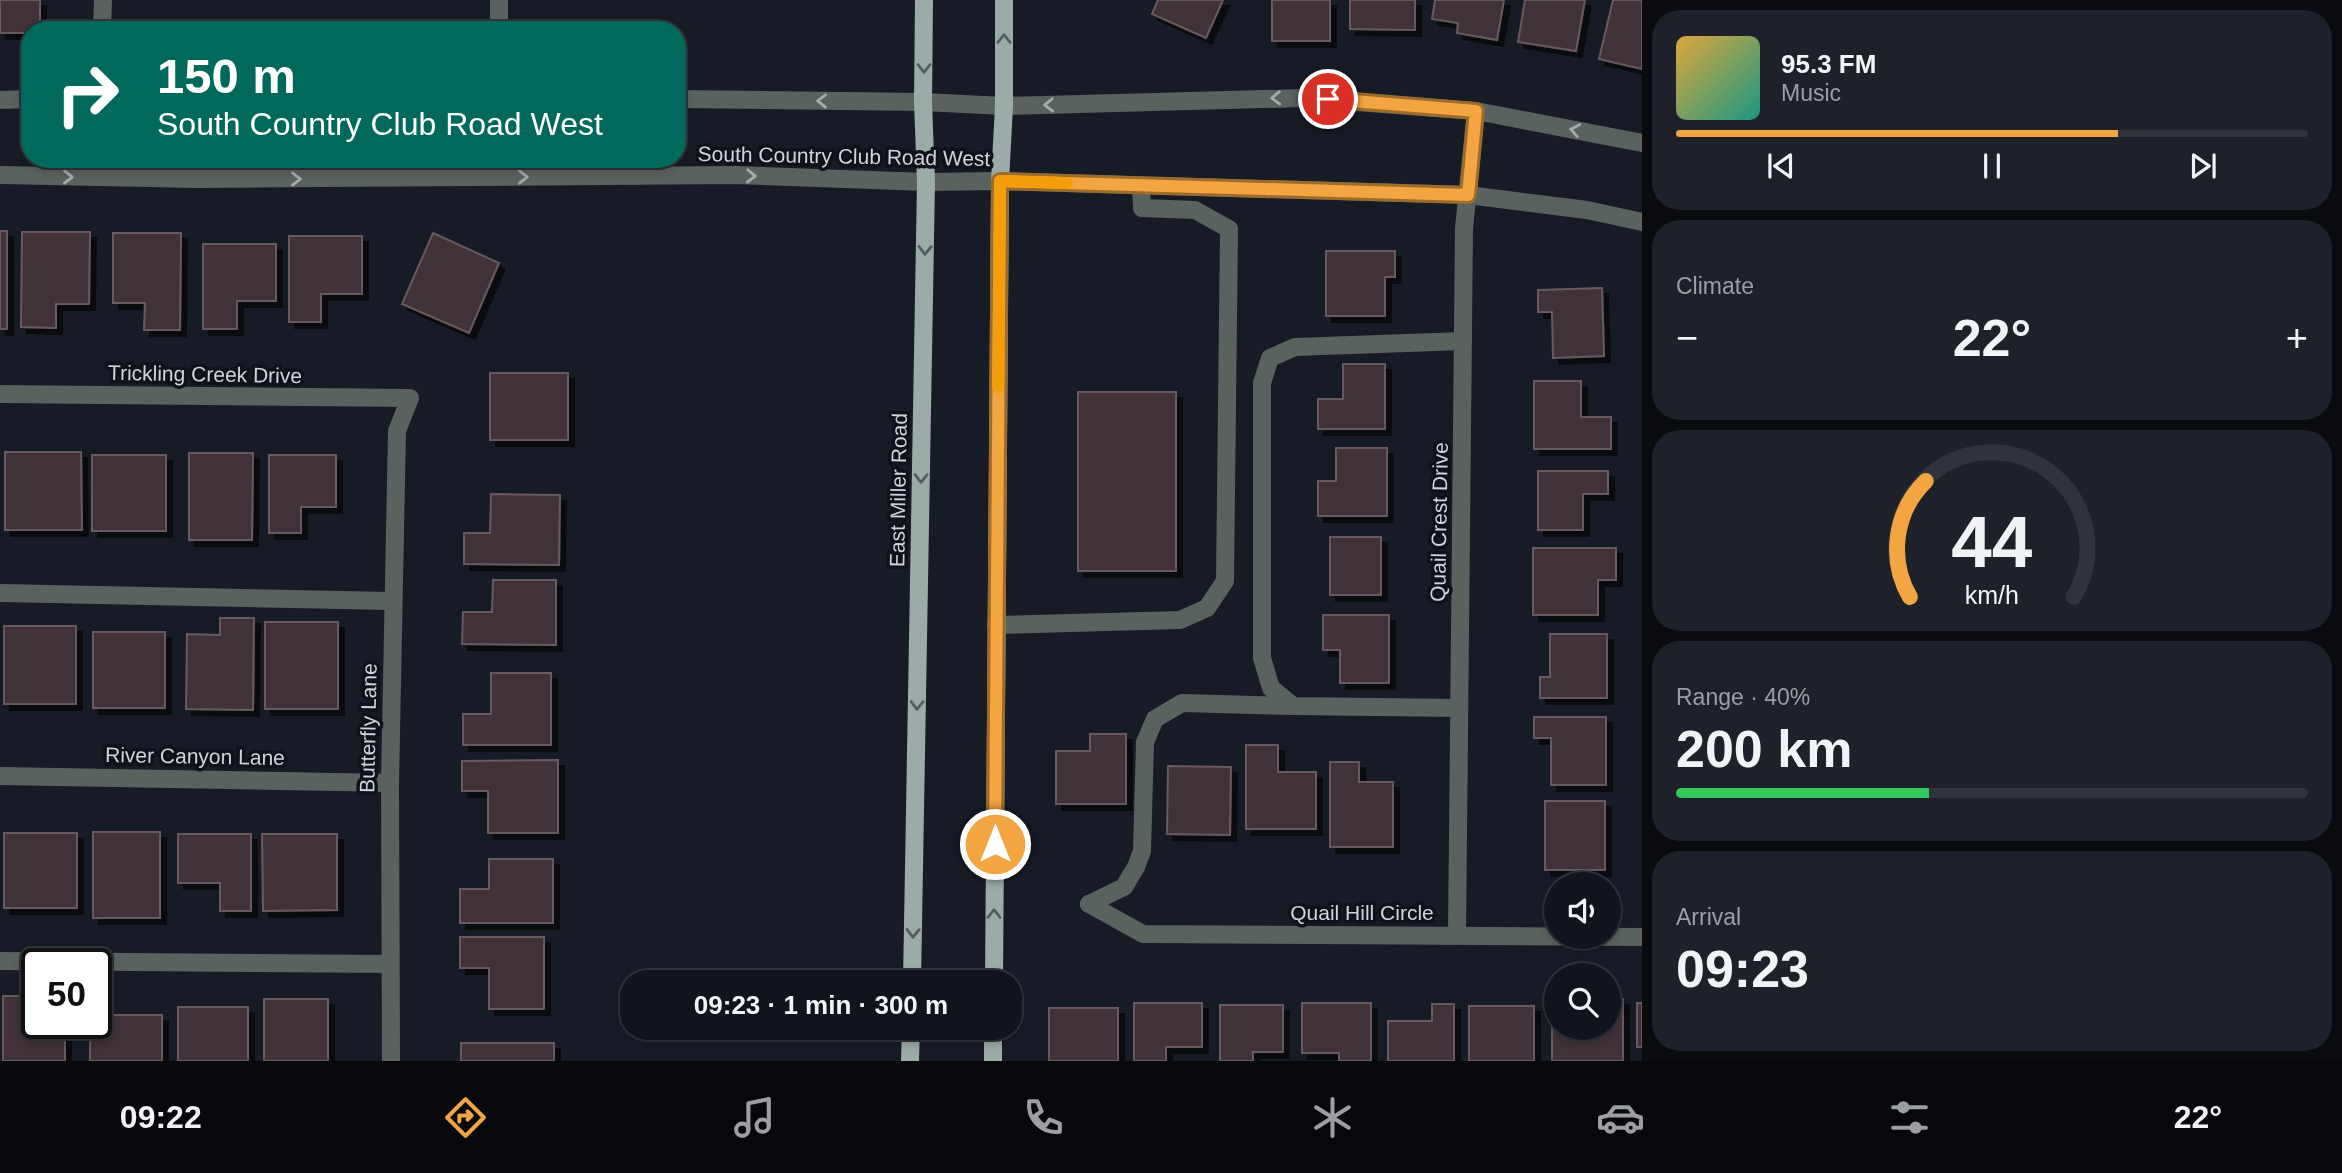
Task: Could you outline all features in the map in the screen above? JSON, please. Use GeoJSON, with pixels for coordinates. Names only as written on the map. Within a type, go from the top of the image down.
{"type":"FeatureCollection","features":[{"type":"Feature","properties":{"kind":"main road","name":"East Miller Road"},"geometry":{"type":"LineString","coordinates":[[912,970],[926,182],[923,102],[924,0]]}},
{"type":"Feature","properties":{"kind":"main road"},"geometry":{"type":"LineString","coordinates":[[994,970],[1000,181],[1004,106],[1004,0]]}},
{"type":"Feature","properties":{"kind":"main road"},"geometry":{"type":"LineString","coordinates":[[910,1061],[911,1040]]}},
{"type":"Feature","properties":{"kind":"main road"},"geometry":{"type":"LineString","coordinates":[[993,1040],[993,1061]]}},
{"type":"Feature","properties":{"kind":"street"},"geometry":{"type":"LineString","coordinates":[[102,21],[103,0]]}},
{"type":"Feature","properties":{"kind":"street"},"geometry":{"type":"LineString","coordinates":[[499,0],[499,21]]}},
{"type":"Feature","properties":{"kind":"street"},"geometry":{"type":"LineString","coordinates":[[686,99],[923,102],[1004,106],[1303,98],[1476,111],[1642,143]]}},
{"type":"Feature","properties":{"kind":"street"},"geometry":{"type":"LineString","coordinates":[[0,100],[21,99]]}},
{"type":"Feature","properties":{"kind":"street","name":"Quail Crest Drive"},"geometry":{"type":"LineString","coordinates":[[1457,935],[1464,228],[1476,111]]}},
{"type":"Feature","properties":{"kind":"street","name":"South Country Club Road West"},"geometry":{"type":"LineString","coordinates":[[0,175],[197,179],[735,175],[926,182],[1141,185],[1468,195],[1587,210],[1642,222]]}},
{"type":"Feature","properties":{"kind":"street"},"geometry":{"type":"LineString","coordinates":[[996,625],[1180,621],[1207,608],[1225,581],[1229,229],[1195,210],[1142,208],[1141,185]]}},
{"type":"Feature","properties":{"kind":"street"},"geometry":{"type":"LineString","coordinates":[[1459,708],[1293,706],[1271,688],[1262,658],[1262,383],[1270,358],[1295,346],[1463,341]]}},
{"type":"Feature","properties":{"kind":"street","name":"Trickling Creek Drive"},"geometry":{"type":"LineString","coordinates":[[0,394],[410,398]]}},
{"type":"Feature","properties":{"kind":"street","name":"Butterfly Lane"},"geometry":{"type":"LineString","coordinates":[[391,1061],[392,601],[397,431],[410,398]]}},
{"type":"Feature","properties":{"kind":"street"},"geometry":{"type":"LineString","coordinates":[[0,593],[392,601]]}},
{"type":"Feature","properties":{"kind":"street","name":"Quail Hill Circle"},"geometry":{"type":"LineString","coordinates":[[1293,706],[1182,703],[1155,719],[1145,742],[1142,851],[1124,887],[1089,904],[1143,934],[1642,937]]}},
{"type":"Feature","properties":{"kind":"street","name":"River Canyon Lane"},"geometry":{"type":"LineString","coordinates":[[0,776],[390,783]]}},
{"type":"Feature","properties":{"kind":"street"},"geometry":{"type":"LineString","coordinates":[[0,961],[390,964]]}},
{"type":"Feature","properties":{"kind":"building"},"geometry":{"type":"Polygon","coordinates":[[[0,0],[40,0],[40,21],[21,21],[21,33],[0,33],[0,0]]]}},
{"type":"Feature","properties":{"kind":"building"},"geometry":{"type":"Polygon","coordinates":[[[1158,0],[1223,0],[1206,38],[1152,14],[1158,0]]]}},
{"type":"Feature","properties":{"kind":"building"},"geometry":{"type":"Polygon","coordinates":[[[1272,0],[1330,0],[1330,41],[1272,41],[1272,0]]]}},
{"type":"Feature","properties":{"kind":"building"},"geometry":{"type":"Polygon","coordinates":[[[1350,0],[1415,0],[1415,30],[1350,29],[1350,0]]]}},
{"type":"Feature","properties":{"kind":"building"},"geometry":{"type":"Polygon","coordinates":[[[1435,0],[1504,0],[1497,40],[1457,33],[1458,23],[1432,19],[1435,0]]]}},
{"type":"Feature","properties":{"kind":"building"},"geometry":{"type":"Polygon","coordinates":[[[1525,0],[1585,0],[1576,51],[1518,42],[1525,0]]]}},
{"type":"Feature","properties":{"kind":"building"},"geometry":{"type":"Polygon","coordinates":[[[1613,0],[1642,0],[1642,69],[1599,59],[1613,0]]]}},
{"type":"Feature","properties":{"kind":"building"},"geometry":{"type":"Polygon","coordinates":[[[0,231],[7,231],[7,329],[0,329],[0,231]]]}},
{"type":"Feature","properties":{"kind":"building"},"geometry":{"type":"Polygon","coordinates":[[[22,232],[90,232],[89,304],[56,304],[56,328],[21,327],[22,232]]]}},
{"type":"Feature","properties":{"kind":"building"},"geometry":{"type":"Polygon","coordinates":[[[113,233],[181,233],[180,330],[144,330],[145,303],[113,303],[113,233]]]}},
{"type":"Feature","properties":{"kind":"building"},"geometry":{"type":"Polygon","coordinates":[[[433,233],[499,263],[469,333],[402,304],[433,233]]]}},
{"type":"Feature","properties":{"kind":"building"},"geometry":{"type":"Polygon","coordinates":[[[289,236],[362,236],[362,294],[321,294],[321,322],[289,322],[289,236]]]}},
{"type":"Feature","properties":{"kind":"building"},"geometry":{"type":"Polygon","coordinates":[[[203,244],[276,244],[276,301],[237,301],[237,329],[203,329],[203,244]]]}},
{"type":"Feature","properties":{"kind":"building"},"geometry":{"type":"Polygon","coordinates":[[[1326,251],[1395,251],[1395,277],[1385,277],[1385,316],[1326,316],[1326,251]]]}},
{"type":"Feature","properties":{"kind":"building"},"geometry":{"type":"Polygon","coordinates":[[[1602,288],[1604,356],[1553,358],[1552,312],[1538,312],[1538,290],[1602,288]]]}},
{"type":"Feature","properties":{"kind":"building"},"geometry":{"type":"Polygon","coordinates":[[[1343,364],[1385,364],[1385,429],[1318,429],[1318,399],[1343,399],[1343,364]]]}},
{"type":"Feature","properties":{"kind":"building"},"geometry":{"type":"Polygon","coordinates":[[[490,373],[568,373],[568,440],[490,440],[490,373]]]}},
{"type":"Feature","properties":{"kind":"building"},"geometry":{"type":"Polygon","coordinates":[[[1534,381],[1581,381],[1581,417],[1611,417],[1611,449],[1534,449],[1534,381]]]}},
{"type":"Feature","properties":{"kind":"building"},"geometry":{"type":"Polygon","coordinates":[[[1078,392],[1176,392],[1176,571],[1078,571],[1078,392]]]}},
{"type":"Feature","properties":{"kind":"building"},"geometry":{"type":"Polygon","coordinates":[[[1336,448],[1387,448],[1387,516],[1318,516],[1318,481],[1336,481],[1336,448]]]}},
{"type":"Feature","properties":{"kind":"building"},"geometry":{"type":"Polygon","coordinates":[[[5,452],[81,452],[82,530],[5,530],[5,452]]]}},
{"type":"Feature","properties":{"kind":"building"},"geometry":{"type":"Polygon","coordinates":[[[189,453],[253,453],[252,540],[189,540],[189,453]]]}},
{"type":"Feature","properties":{"kind":"building"},"geometry":{"type":"Polygon","coordinates":[[[92,455],[166,455],[166,531],[92,531],[92,455]]]}},
{"type":"Feature","properties":{"kind":"building"},"geometry":{"type":"Polygon","coordinates":[[[269,455],[336,455],[336,507],[301,507],[301,533],[269,533],[269,455]]]}},
{"type":"Feature","properties":{"kind":"building"},"geometry":{"type":"Polygon","coordinates":[[[1538,471],[1608,471],[1608,494],[1583,494],[1583,530],[1538,530],[1538,471]]]}},
{"type":"Feature","properties":{"kind":"building"},"geometry":{"type":"Polygon","coordinates":[[[491,494],[560,495],[559,565],[464,564],[464,533],[490,533],[491,494]]]}},
{"type":"Feature","properties":{"kind":"building"},"geometry":{"type":"Polygon","coordinates":[[[1330,537],[1381,537],[1381,595],[1330,595],[1330,537]]]}},
{"type":"Feature","properties":{"kind":"building"},"geometry":{"type":"Polygon","coordinates":[[[1533,548],[1616,548],[1616,580],[1598,580],[1598,615],[1533,615],[1533,548]]]}},
{"type":"Feature","properties":{"kind":"building"},"geometry":{"type":"Polygon","coordinates":[[[493,580],[556,580],[556,645],[462,644],[463,612],[492,612],[493,580]]]}},
{"type":"Feature","properties":{"kind":"building"},"geometry":{"type":"Polygon","coordinates":[[[1323,615],[1389,615],[1389,683],[1340,683],[1340,650],[1323,650],[1323,615]]]}},
{"type":"Feature","properties":{"kind":"building"},"geometry":{"type":"Polygon","coordinates":[[[220,618],[254,618],[253,710],[186,709],[187,634],[220,635],[220,618]]]}},
{"type":"Feature","properties":{"kind":"building"},"geometry":{"type":"Polygon","coordinates":[[[265,622],[338,622],[338,709],[265,709],[265,622]]]}},
{"type":"Feature","properties":{"kind":"building"},"geometry":{"type":"Polygon","coordinates":[[[4,626],[76,626],[76,704],[4,704],[4,626]]]}},
{"type":"Feature","properties":{"kind":"building"},"geometry":{"type":"Polygon","coordinates":[[[93,632],[165,632],[165,708],[93,708],[93,632]]]}},
{"type":"Feature","properties":{"kind":"building"},"geometry":{"type":"Polygon","coordinates":[[[1550,634],[1607,634],[1607,698],[1540,698],[1540,677],[1550,677],[1550,634]]]}},
{"type":"Feature","properties":{"kind":"building"},"geometry":{"type":"Polygon","coordinates":[[[491,673],[551,673],[551,745],[463,745],[463,714],[491,714],[491,673]]]}},
{"type":"Feature","properties":{"kind":"building"},"geometry":{"type":"Polygon","coordinates":[[[1534,717],[1606,717],[1606,785],[1551,785],[1551,738],[1534,738],[1534,717]]]}},
{"type":"Feature","properties":{"kind":"building"},"geometry":{"type":"Polygon","coordinates":[[[1090,734],[1126,734],[1126,804],[1056,804],[1056,751],[1090,751],[1090,734]]]}},
{"type":"Feature","properties":{"kind":"building"},"geometry":{"type":"Polygon","coordinates":[[[1246,745],[1278,745],[1278,772],[1316,772],[1316,829],[1246,829],[1246,745]]]}},
{"type":"Feature","properties":{"kind":"building"},"geometry":{"type":"Polygon","coordinates":[[[558,760],[558,833],[488,833],[488,791],[462,791],[462,761],[558,760]]]}},
{"type":"Feature","properties":{"kind":"building"},"geometry":{"type":"Polygon","coordinates":[[[1330,762],[1359,762],[1359,782],[1393,782],[1393,847],[1330,847],[1330,762]]]}},
{"type":"Feature","properties":{"kind":"building"},"geometry":{"type":"Polygon","coordinates":[[[1168,766],[1231,767],[1230,835],[1167,834],[1168,766]]]}},
{"type":"Feature","properties":{"kind":"building"},"geometry":{"type":"Polygon","coordinates":[[[1545,801],[1605,801],[1605,870],[1545,870],[1545,801]]]}},
{"type":"Feature","properties":{"kind":"building"},"geometry":{"type":"Polygon","coordinates":[[[93,832],[160,832],[160,918],[93,918],[93,832]]]}},
{"type":"Feature","properties":{"kind":"building"},"geometry":{"type":"Polygon","coordinates":[[[4,833],[77,833],[77,908],[4,908],[4,833]]]}},
{"type":"Feature","properties":{"kind":"building"},"geometry":{"type":"Polygon","coordinates":[[[178,834],[251,834],[251,911],[220,911],[220,883],[178,883],[178,834]]]}},
{"type":"Feature","properties":{"kind":"building"},"geometry":{"type":"Polygon","coordinates":[[[262,834],[337,834],[337,910],[263,911],[262,834]]]}},
{"type":"Feature","properties":{"kind":"building"},"geometry":{"type":"Polygon","coordinates":[[[489,859],[553,859],[553,923],[460,923],[460,889],[489,889],[489,859]]]}},
{"type":"Feature","properties":{"kind":"building"},"geometry":{"type":"Polygon","coordinates":[[[460,937],[544,937],[544,1009],[489,1009],[489,968],[460,968],[460,937]]]}},
{"type":"Feature","properties":{"kind":"building"},"geometry":{"type":"Polygon","coordinates":[[[3,996],[21,996],[21,1039],[65,1039],[65,1061],[3,1061],[3,996]]]}},
{"type":"Feature","properties":{"kind":"building"},"geometry":{"type":"Polygon","coordinates":[[[264,999],[328,999],[328,1061],[264,1061],[264,999]]]}},
{"type":"Feature","properties":{"kind":"building"},"geometry":{"type":"Polygon","coordinates":[[[1623,999],[1623,1061],[1552,1061],[1552,1040],[1621,1040],[1623,999]]]}},
{"type":"Feature","properties":{"kind":"building"},"geometry":{"type":"Polygon","coordinates":[[[1134,1003],[1202,1003],[1202,1047],[1166,1047],[1166,1061],[1134,1061],[1134,1003]]]}},
{"type":"Feature","properties":{"kind":"building"},"geometry":{"type":"Polygon","coordinates":[[[1302,1003],[1371,1003],[1371,1061],[1339,1061],[1339,1053],[1302,1053],[1302,1003]]]}},
{"type":"Feature","properties":{"kind":"building"},"geometry":{"type":"Polygon","coordinates":[[[1637,1003],[1642,1003],[1642,1047],[1637,1047],[1637,1003]]]}},
{"type":"Feature","properties":{"kind":"building"},"geometry":{"type":"Polygon","coordinates":[[[1432,1004],[1454,1004],[1454,1061],[1388,1061],[1388,1021],[1432,1021],[1432,1004]]]}},
{"type":"Feature","properties":{"kind":"building"},"geometry":{"type":"Polygon","coordinates":[[[1220,1005],[1283,1005],[1283,1052],[1253,1052],[1253,1061],[1220,1061],[1220,1005]]]}},
{"type":"Feature","properties":{"kind":"building"},"geometry":{"type":"Polygon","coordinates":[[[1469,1006],[1534,1006],[1534,1061],[1469,1061],[1469,1006]]]}},
{"type":"Feature","properties":{"kind":"building"},"geometry":{"type":"Polygon","coordinates":[[[178,1007],[248,1007],[248,1061],[178,1061],[178,1007]]]}},
{"type":"Feature","properties":{"kind":"building"},"geometry":{"type":"Polygon","coordinates":[[[1049,1008],[1118,1008],[1118,1061],[1049,1061],[1049,1008]]]}},
{"type":"Feature","properties":{"kind":"building"},"geometry":{"type":"Polygon","coordinates":[[[112,1015],[162,1015],[162,1061],[90,1061],[90,1039],[112,1039],[112,1015]]]}},
{"type":"Feature","properties":{"kind":"building"},"geometry":{"type":"Polygon","coordinates":[[[461,1043],[554,1043],[554,1061],[461,1061],[461,1043]]]}},
{"type":"Feature","properties":{"kind":"slow traffic"},"geometry":{"type":"LineString","coordinates":[[998,387],[1000,181],[1067,183]]}},
{"type":"Feature","properties":{"kind":"route"},"geometry":{"type":"LineString","coordinates":[[995,844],[1000,181],[1468,195],[1476,111],[1328,99]]}}]}
